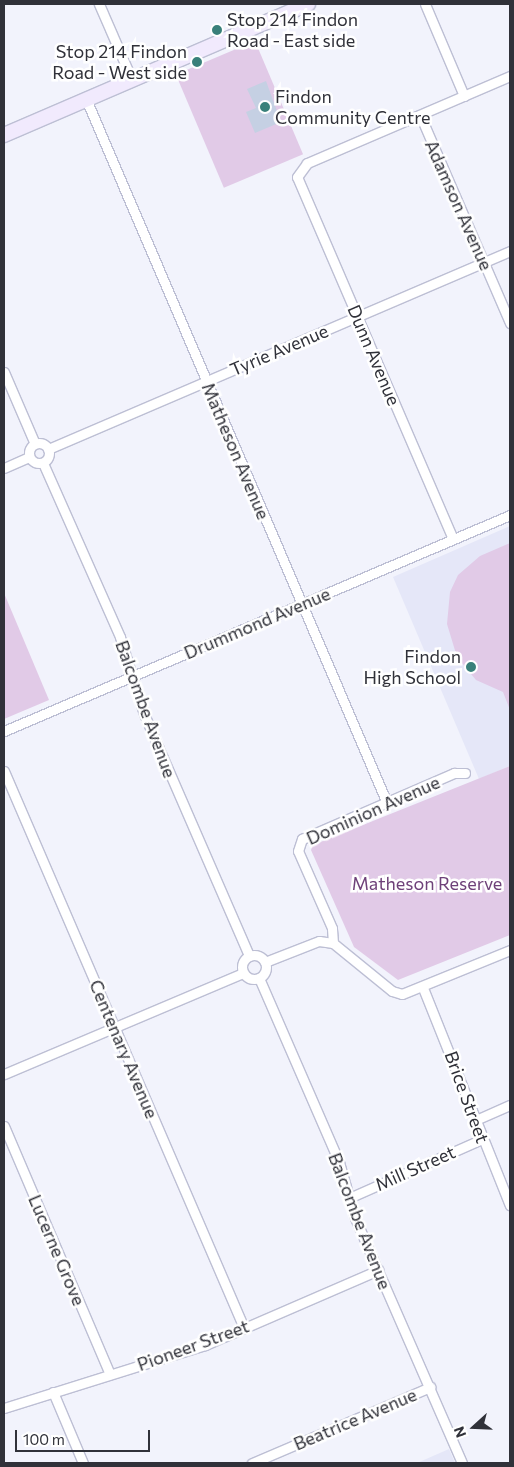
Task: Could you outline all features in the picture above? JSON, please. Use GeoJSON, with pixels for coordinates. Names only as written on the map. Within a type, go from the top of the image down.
{"type":"FeatureCollection","features":[{"type":"Feature","properties":{"kind":"main road"},"geometry":{"type":"LineString","coordinates":[[4,135],[308,4]]}},
{"type":"Feature","properties":{"kind":"street"},"geometry":{"type":"LineString","coordinates":[[99,4],[132,80]]}},
{"type":"Feature","properties":{"kind":"street"},"geometry":{"type":"LineString","coordinates":[[425,4],[464,96]]}},
{"type":"Feature","properties":{"kind":"street"},"geometry":{"type":"LineString","coordinates":[[420,115],[510,76]]}},
{"type":"Feature","properties":{"kind":"street","name":"Matheson Avenue"},"geometry":{"type":"LineString","coordinates":[[86,100],[386,803]]}},
{"type":"Feature","properties":{"kind":"street","name":"Dunn Avenue"},"geometry":{"type":"LineString","coordinates":[[420,115],[298,170],[299,184],[453,539]]}},
{"type":"Feature","properties":{"kind":"street","name":"Adamson Avenue"},"geometry":{"type":"LineString","coordinates":[[420,115],[510,323]]}},
{"type":"Feature","properties":{"kind":"street","name":"Tyrie Avenue"},"geometry":{"type":"LineString","coordinates":[[48,449],[510,251]]}},
{"type":"Feature","properties":{"kind":"street"},"geometry":{"type":"LineString","coordinates":[[4,372],[35,444],[48,449],[49,456],[43,463],[33,462],[29,457]]}},
{"type":"Feature","properties":{"kind":"street"},"geometry":{"type":"LineString","coordinates":[[4,468],[29,457],[35,444]]}},
{"type":"Feature","properties":{"kind":"street","name":"Balcombe Avenue"},"geometry":{"type":"LineString","coordinates":[[43,463],[120,637],[144,714],[249,956]]}},
{"type":"Feature","properties":{"kind":"street","name":"Drummond Avenue"},"geometry":{"type":"LineString","coordinates":[[4,731],[510,515]]}},
{"type":"Feature","properties":{"kind":"street","name":"Centenary Avenue"},"geometry":{"type":"LineString","coordinates":[[4,771],[244,1328]]}},
{"type":"Feature","properties":{"kind":"street","name":"Dominion Avenue"},"geometry":{"type":"LineString","coordinates":[[333,943],[332,928],[298,845],[302,840],[454,773],[465,773]]}},
{"type":"Feature","properties":{"kind":"street"},"geometry":{"type":"LineString","coordinates":[[265,962],[319,941],[333,943],[392,991],[410,993],[510,950]]}},
{"type":"Feature","properties":{"kind":"street"},"geometry":{"type":"LineString","coordinates":[[249,956],[260,957],[265,962],[264,973],[259,978],[248,978],[243,973],[243,961],[249,956]]}},
{"type":"Feature","properties":{"kind":"street"},"geometry":{"type":"LineString","coordinates":[[4,1074],[243,973]]}},
{"type":"Feature","properties":{"kind":"street","name":"Balcombe Avenue"},"geometry":{"type":"LineString","coordinates":[[259,978],[339,1162],[349,1198],[378,1270],[462,1463]]}},
{"type":"Feature","properties":{"kind":"street","name":"Brice Street"},"geometry":{"type":"LineString","coordinates":[[423,988],[478,1119],[482,1139],[510,1206]]}},
{"type":"Feature","properties":{"kind":"street"},"geometry":{"type":"LineString","coordinates":[[478,1119],[510,1105]]}},
{"type":"Feature","properties":{"kind":"street","name":"Lucerne Grove"},"geometry":{"type":"LineString","coordinates":[[4,1126],[110,1374]]}},
{"type":"Feature","properties":{"kind":"street","name":"Mill Street"},"geometry":{"type":"LineString","coordinates":[[349,1198],[482,1139]]}},
{"type":"Feature","properties":{"kind":"street","name":"Pioneer Street"},"geometry":{"type":"LineString","coordinates":[[4,1408],[244,1328],[378,1270]]}},
{"type":"Feature","properties":{"kind":"street","name":"Beatrice Avenue"},"geometry":{"type":"LineString","coordinates":[[252,1463],[430,1387]]}},
{"type":"Feature","properties":{"kind":"street"},"geometry":{"type":"LineString","coordinates":[[53,1392],[83,1463]]}},
{"type":"Feature","properties":{"kind":"shaded area","name":"Findon High School"},"geometry":{"type":"Polygon","coordinates":[[[510,526],[510,766],[479,779],[393,577],[510,526]]]}},
{"type":"Feature","properties":{"kind":"shaded area"},"geometry":{"type":"Polygon","coordinates":[[[449,1449],[455,1463],[417,1463],[449,1449]]]}},
{"type":"Feature","properties":{"kind":"green space"},"geometry":{"type":"Polygon","coordinates":[[[255,41],[303,154],[224,188],[176,75],[255,41]]]}},
{"type":"Feature","properties":{"kind":"green space"},"geometry":{"type":"Polygon","coordinates":[[[510,543],[510,710],[503,692],[476,680],[457,657],[447,624],[450,592],[458,575],[480,556],[510,543]]]}},
{"type":"Feature","properties":{"kind":"green space"},"geometry":{"type":"Polygon","coordinates":[[[4,593],[49,700],[4,719],[4,593]]]}},
{"type":"Feature","properties":{"kind":"green space","name":"Matheson Reserve"},"geometry":{"type":"Polygon","coordinates":[[[510,766],[510,935],[398,980],[354,947],[311,850],[313,845],[510,766]]]}},
{"type":"Feature","properties":{"kind":"building","name":"Findon Community Centre"},"geometry":{"type":"Polygon","coordinates":[[[266,81],[281,122],[255,133],[246,112],[256,108],[247,89],[266,81]]]}},
{"type":"Feature","properties":{"kind":"place","name":"Stop 214 Findon Road - East side"},"geometry":{"type":"Point","coordinates":[217,30]}},
{"type":"Feature","properties":{"kind":"place","name":"Stop 214 Findon Road - West side"},"geometry":{"type":"Point","coordinates":[197,62]}},
{"type":"Feature","properties":{"kind":"place","name":"Findon Community Centre"},"geometry":{"type":"Point","coordinates":[265,107]}},
{"type":"Feature","properties":{"kind":"place","name":"Findon High School"},"geometry":{"type":"Point","coordinates":[471,667]}}]}
